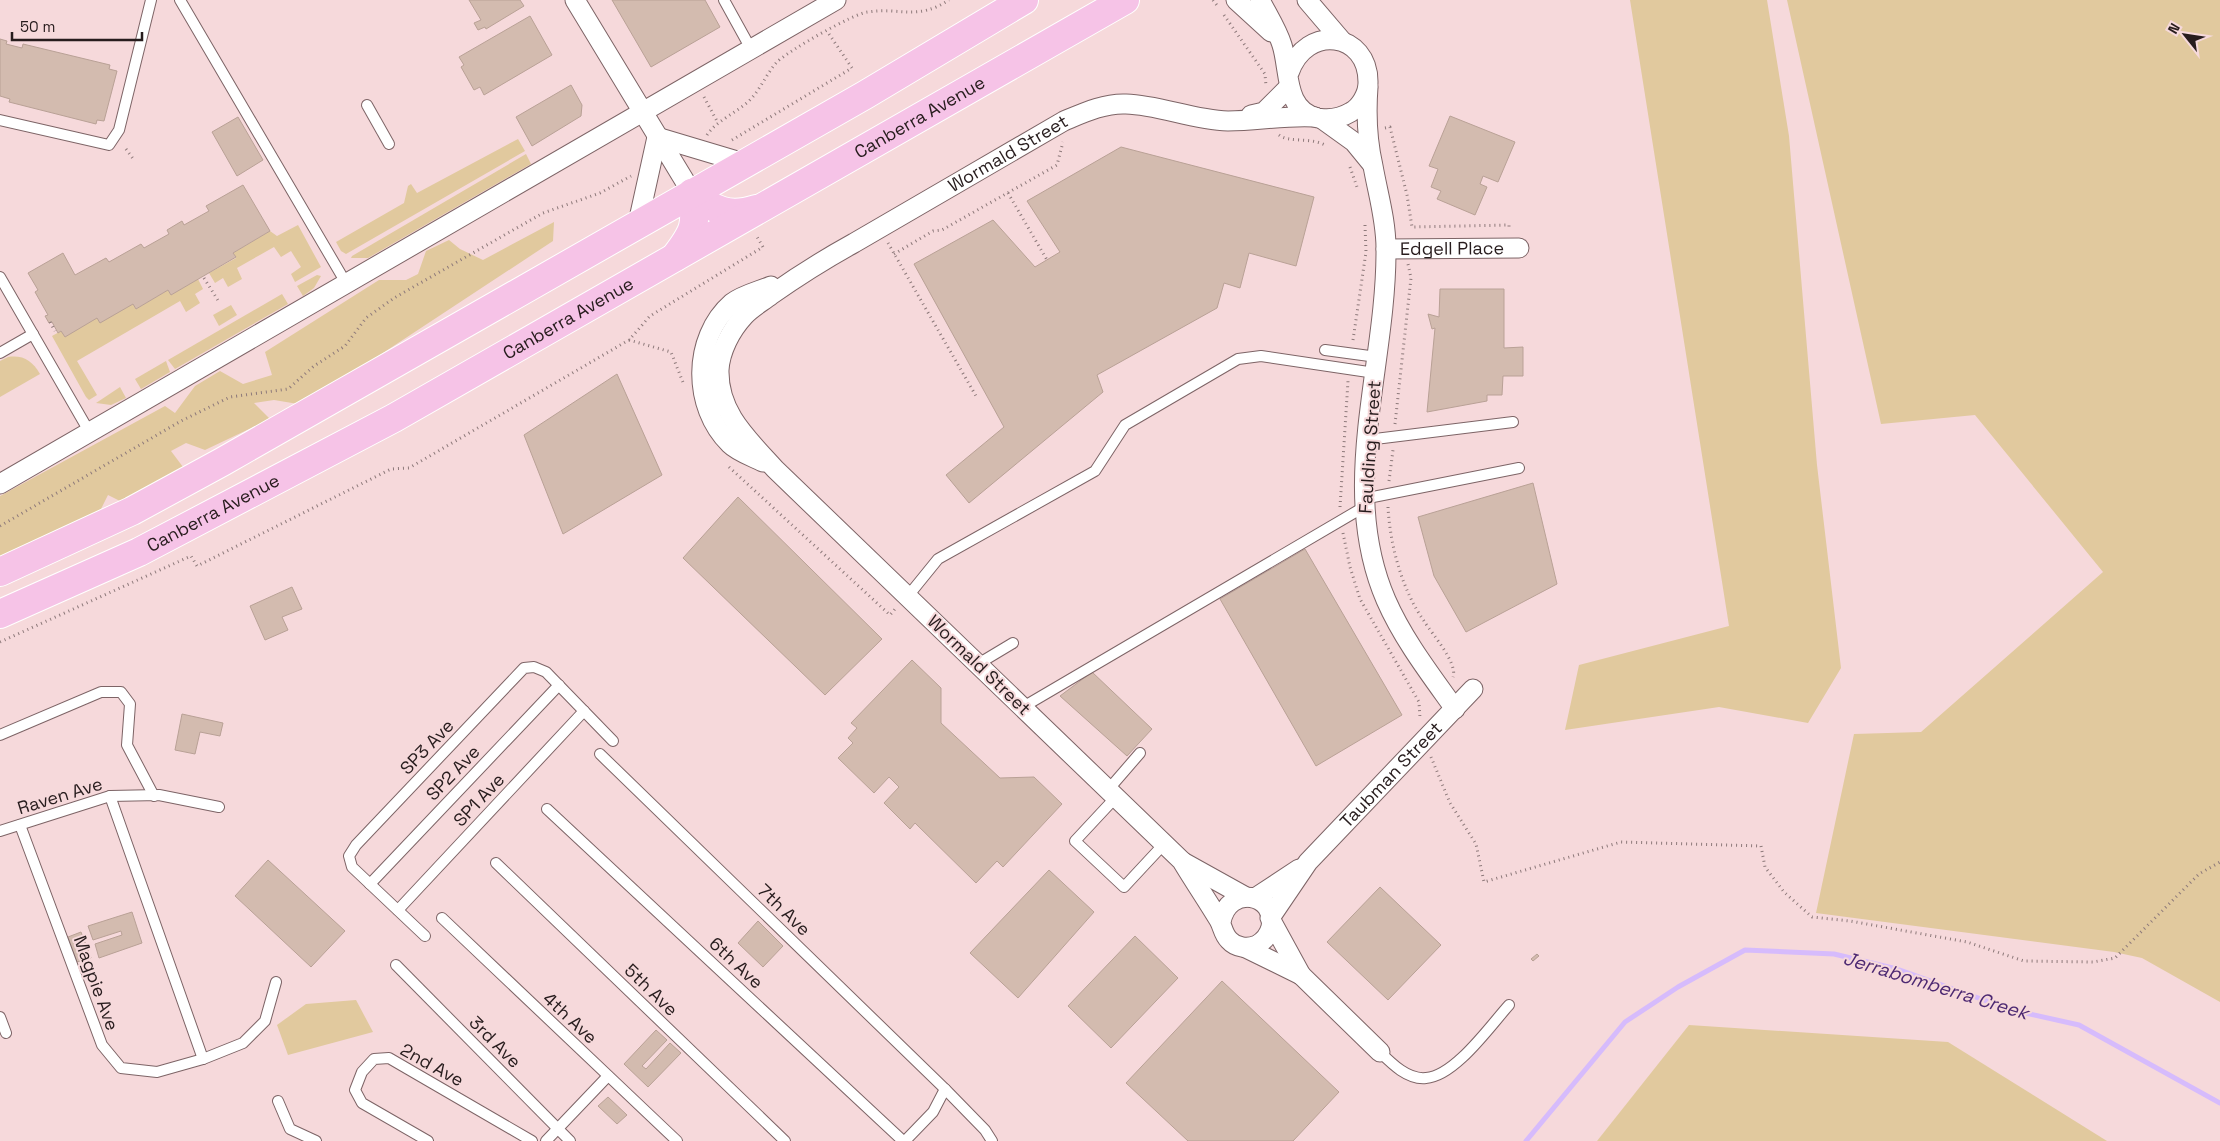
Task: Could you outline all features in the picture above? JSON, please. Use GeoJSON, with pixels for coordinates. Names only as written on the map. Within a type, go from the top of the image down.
{"type":"FeatureCollection","features":[{"type":"Feature","properties":{"kind":"highway"},"geometry":{"type":"LineString","coordinates":[[0,572],[132,511],[222,462],[692,193],[1024,0]]}},
{"type":"Feature","properties":{"kind":"highway","name":"Canberra Avenue"},"geometry":{"type":"LineString","coordinates":[[0,614],[90,575],[199,522],[394,418],[1125,0]]}},
{"type":"Feature","properties":{"kind":"highway"},"geometry":{"type":"LineString","coordinates":[[692,193],[712,209],[730,213],[742,213],[771,204]]}},
{"type":"Feature","properties":{"kind":"highway"},"geometry":{"type":"LineString","coordinates":[[674,259],[690,238],[696,218],[692,193]]}},
{"type":"Feature","properties":{"kind":"highway"},"geometry":{"type":"LineString","coordinates":[[199,522],[196,502],[222,462]]}},
{"type":"Feature","properties":{"kind":"highway"},"geometry":{"type":"LineString","coordinates":[[132,511],[178,508],[190,512],[199,522]]}},
{"type":"Feature","properties":{"kind":"street"},"geometry":{"type":"LineString","coordinates":[[575,0],[692,193]]}},
{"type":"Feature","properties":{"kind":"street"},"geometry":{"type":"LineString","coordinates":[[0,484],[836,0]]}},
{"type":"Feature","properties":{"kind":"street"},"geometry":{"type":"LineString","coordinates":[[1236,0],[1260,20],[1282,44]]}},
{"type":"Feature","properties":{"kind":"street"},"geometry":{"type":"LineString","coordinates":[[1260,0],[1282,44],[1294,100],[1303,111],[1319,118],[1341,118],[1354,111],[1363,100],[1368,87],[1368,72],[1363,59],[1354,48],[1342,41],[1307,0]]}},
{"type":"Feature","properties":{"kind":"street"},"geometry":{"type":"LineString","coordinates":[[1289,80],[1294,60],[1302,49],[1315,42],[1328,39],[1342,41]]}},
{"type":"Feature","properties":{"kind":"street","name":"Wormald Street"},"geometry":{"type":"LineString","coordinates":[[1228,121],[1264,112],[1270,107],[1289,80]]}},
{"type":"Feature","properties":{"kind":"street","name":"Faulding Street"},"geometry":{"type":"LineString","coordinates":[[1368,87],[1366,113],[1372,164],[1384,218],[1386,249],[1376,365],[1367,440],[1363,503],[1366,536],[1386,600],[1400,629],[1455,708]]}},
{"type":"Feature","properties":{"kind":"street","name":"Wormald Street"},"geometry":{"type":"LineString","coordinates":[[1301,975],[1246,948],[1229,942],[1224,934],[1221,922],[1182,861],[775,469],[731,418],[720,388],[719,368],[730,335],[745,314],[806,270],[1064,121],[1095,108],[1125,104],[1159,108],[1193,118],[1228,121],[1295,116],[1319,118]]}},
{"type":"Feature","properties":{"kind":"street","name":"Faulding Street"},"geometry":{"type":"LineString","coordinates":[[1319,118],[1354,142],[1372,164]]}},
{"type":"Feature","properties":{"kind":"street"},"geometry":{"type":"LineString","coordinates":[[657,136],[744,163]]}},
{"type":"Feature","properties":{"kind":"street"},"geometry":{"type":"LineString","coordinates":[[638,223],[657,136]]}},
{"type":"Feature","properties":{"kind":"street","name":"Edgell Place"},"geometry":{"type":"LineString","coordinates":[[1386,249],[1514,248]]}},
{"type":"Feature","properties":{"kind":"street","name":"Taubman Street"},"geometry":{"type":"LineString","coordinates":[[1271,920],[1308,862],[1473,689]]}},
{"type":"Feature","properties":{"kind":"street","name":"Wormald Street"},"geometry":{"type":"LineString","coordinates":[[1182,861],[1268,909],[1271,920],[1301,975],[1380,1052]]}},
{"type":"Feature","properties":{"kind":"street","name":"Taubman Street"},"geometry":{"type":"LineString","coordinates":[[1250,898],[1308,862]]}},
{"type":"Feature","properties":{"kind":"street"},"geometry":{"type":"LineString","coordinates":[[1221,922],[1226,906],[1233,900],[1250,898]]}},
{"type":"Feature","properties":{"kind":"street"},"geometry":{"type":"LineString","coordinates":[[1246,948],[1259,944],[1266,938],[1271,920]]}},
{"type":"Feature","properties":{"kind":"lane"},"geometry":{"type":"LineString","coordinates":[[0,120],[109,145],[119,130],[151,0]]}},
{"type":"Feature","properties":{"kind":"lane"},"geometry":{"type":"LineString","coordinates":[[180,0],[346,283]]}},
{"type":"Feature","properties":{"kind":"lane"},"geometry":{"type":"LineString","coordinates":[[724,0],[751,49]]}},
{"type":"Feature","properties":{"kind":"lane"},"geometry":{"type":"LineString","coordinates":[[367,105],[389,144]]}},
{"type":"Feature","properties":{"kind":"lane"},"geometry":{"type":"LineString","coordinates":[[0,277],[90,433]]}},
{"type":"Feature","properties":{"kind":"lane"},"geometry":{"type":"LineString","coordinates":[[0,353],[33,334]]}},
{"type":"Feature","properties":{"kind":"lane"},"geometry":{"type":"LineString","coordinates":[[1325,350],[1376,365]]}},
{"type":"Feature","properties":{"kind":"lane"},"geometry":{"type":"LineString","coordinates":[[908,596],[938,560],[1095,471],[1125,425],[1238,359],[1261,356],[1376,365]]}},
{"type":"Feature","properties":{"kind":"lane"},"geometry":{"type":"LineString","coordinates":[[1367,440],[1513,422]]}},
{"type":"Feature","properties":{"kind":"lane"},"geometry":{"type":"LineString","coordinates":[[1023,707],[1363,503],[1519,468]]}},
{"type":"Feature","properties":{"kind":"lane"},"geometry":{"type":"LineString","coordinates":[[978,664],[1013,643]]}},
{"type":"Feature","properties":{"kind":"lane","name":"SP3 Ave"},"geometry":{"type":"LineString","coordinates":[[425,936],[352,867],[349,856],[356,845],[524,668],[534,667],[546,672],[613,741]]}},
{"type":"Feature","properties":{"kind":"lane","name":"SP2 Ave"},"geometry":{"type":"LineString","coordinates":[[370,884],[559,685]]}},
{"type":"Feature","properties":{"kind":"lane"},"geometry":{"type":"LineString","coordinates":[[0,735],[101,692],[121,692],[130,704],[127,745],[154,796]]}},
{"type":"Feature","properties":{"kind":"lane","name":"SP1 Ave"},"geometry":{"type":"LineString","coordinates":[[398,910],[584,711]]}},
{"type":"Feature","properties":{"kind":"lane","name":"7th Ave"},"geometry":{"type":"LineString","coordinates":[[600,754],[945,1089],[985,1130],[992,1141]]}},
{"type":"Feature","properties":{"kind":"lane"},"geometry":{"type":"LineString","coordinates":[[1140,754],[1075,841],[1124,887],[1164,844]]}},
{"type":"Feature","properties":{"kind":"lane"},"geometry":{"type":"LineString","coordinates":[[110,796],[203,1059]]}},
{"type":"Feature","properties":{"kind":"lane","name":"Raven Ave"},"geometry":{"type":"LineString","coordinates":[[0,831],[110,796],[154,796],[219,807]]}},
{"type":"Feature","properties":{"kind":"lane","name":"6th Ave"},"geometry":{"type":"LineString","coordinates":[[547,809],[904,1141]]}},
{"type":"Feature","properties":{"kind":"lane","name":"Magpie Ave"},"geometry":{"type":"LineString","coordinates":[[20,825],[102,1045],[121,1068],[156,1072],[203,1059],[243,1042],[265,1020],[276,982]]}},
{"type":"Feature","properties":{"kind":"lane","name":"5th Ave"},"geometry":{"type":"LineString","coordinates":[[496,863],[785,1141]]}},
{"type":"Feature","properties":{"kind":"lane","name":"4th Ave"},"geometry":{"type":"LineString","coordinates":[[442,918],[677,1141]]}},
{"type":"Feature","properties":{"kind":"lane","name":"3rd Ave"},"geometry":{"type":"LineString","coordinates":[[396,965],[570,1141]]}},
{"type":"Feature","properties":{"kind":"lane"},"geometry":{"type":"LineString","coordinates":[[1380,1052],[1394,1066],[1416,1077],[1426,1078],[1442,1073],[1458,1062],[1509,1005]]}},
{"type":"Feature","properties":{"kind":"lane"},"geometry":{"type":"LineString","coordinates":[[0,1017],[6,1033]]}},
{"type":"Feature","properties":{"kind":"lane","name":"2nd Ave"},"geometry":{"type":"LineString","coordinates":[[428,1141],[362,1103],[355,1090],[362,1072],[374,1059],[389,1058],[532,1141]]}},
{"type":"Feature","properties":{"kind":"lane"},"geometry":{"type":"LineString","coordinates":[[546,1141],[608,1076]]}},
{"type":"Feature","properties":{"kind":"lane"},"geometry":{"type":"LineString","coordinates":[[904,1141],[933,1112],[945,1089]]}},
{"type":"Feature","properties":{"kind":"lane"},"geometry":{"type":"LineString","coordinates":[[278,1101],[290,1129],[316,1141]]}},
{"type":"Feature","properties":{"kind":"path"},"geometry":{"type":"LineString","coordinates":[[705,138],[712,127],[733,115],[752,98],[779,60],[827,31],[866,12],[924,13],[949,0]]}},
{"type":"Feature","properties":{"kind":"path"},"geometry":{"type":"LineString","coordinates":[[1213,0],[1265,74],[1266,91],[1270,107]]}},
{"type":"Feature","properties":{"kind":"path"},"geometry":{"type":"LineString","coordinates":[[724,143],[731,141],[852,68],[827,31]]}},
{"type":"Feature","properties":{"kind":"path"},"geometry":{"type":"LineString","coordinates":[[696,81],[718,123]]}},
{"type":"Feature","properties":{"kind":"path"},"geometry":{"type":"LineString","coordinates":[[1368,131],[1390,127],[1407,195],[1412,227],[1509,225],[1514,248]]}},
{"type":"Feature","properties":{"kind":"path"},"geometry":{"type":"LineString","coordinates":[[126,149],[134,160]]}},
{"type":"Feature","properties":{"kind":"path"},"geometry":{"type":"LineString","coordinates":[[0,526],[181,421],[230,397],[288,389],[314,366],[345,346],[366,318],[394,298],[543,213],[600,192],[637,173]]}},
{"type":"Feature","properties":{"kind":"path"},"geometry":{"type":"LineString","coordinates":[[1008,193],[1047,260]]}},
{"type":"Feature","properties":{"kind":"path"},"geometry":{"type":"LineString","coordinates":[[0,642],[191,556],[197,566],[391,469],[409,468],[629,340],[650,316],[763,248],[746,218]]}},
{"type":"Feature","properties":{"kind":"path"},"geometry":{"type":"LineString","coordinates":[[896,257],[976,396]]}},
{"type":"Feature","properties":{"kind":"path"},"geometry":{"type":"LineString","coordinates":[[204,278],[219,302]]}},
{"type":"Feature","properties":{"kind":"path"},"geometry":{"type":"LineString","coordinates":[[50,322],[55,331]]}},
{"type":"Feature","properties":{"kind":"path"},"geometry":{"type":"LineString","coordinates":[[1425,740],[1450,802],[1476,844],[1484,882],[1621,842],[1761,846],[1765,867],[1784,892],[1812,917],[1850,921],[1967,942],[2024,961],[2094,962],[2115,958],[2199,874],[2220,862]]}},
{"type":"Feature","properties":{"kind":"shaded area"},"geometry":{"type":"Polygon","coordinates":[[[1630,0],[1767,0],[1789,136],[1817,465],[1841,668],[1808,723],[1719,707],[1565,730],[1579,665],[1729,626],[1630,0]]]}},
{"type":"Feature","properties":{"kind":"shaded area"},"geometry":{"type":"Polygon","coordinates":[[[1787,0],[2220,0],[2220,1002],[2142,958],[2114,952],[1816,913],[1854,734],[1921,732],[2103,572],[1975,415],[1881,424],[1787,0]]]}},
{"type":"Feature","properties":{"kind":"shaded area"},"geometry":{"type":"Polygon","coordinates":[[[518,139],[525,151],[346,254],[341,251],[336,242],[404,203],[408,186],[411,184],[417,193],[518,139]]]}},
{"type":"Feature","properties":{"kind":"shaded area"},"geometry":{"type":"Polygon","coordinates":[[[526,154],[531,164],[368,258],[351,258],[352,256],[526,154]]]}},
{"type":"Feature","properties":{"kind":"shaded area"},"geometry":{"type":"Polygon","coordinates":[[[554,222],[553,241],[304,405],[274,400],[254,403],[270,419],[205,450],[186,443],[171,451],[183,467],[128,505],[108,495],[97,517],[0,556],[0,496],[165,406],[175,413],[195,386],[220,371],[243,384],[272,375],[265,352],[379,280],[406,280],[418,274],[426,251],[449,240],[460,249],[483,260],[554,222]]]}},
{"type":"Feature","properties":{"kind":"shaded area"},"geometry":{"type":"Polygon","coordinates":[[[298,225],[321,267],[295,282],[291,274],[301,267],[291,251],[281,257],[274,247],[237,268],[242,279],[228,287],[223,278],[215,283],[209,273],[236,258],[233,253],[270,231],[277,236],[298,225]]]}},
{"type":"Feature","properties":{"kind":"shaded area"},"geometry":{"type":"Polygon","coordinates":[[[317,275],[321,276],[314,288],[303,296],[297,286],[317,275]]]}},
{"type":"Feature","properties":{"kind":"shaded area"},"geometry":{"type":"Polygon","coordinates":[[[198,279],[203,289],[195,294],[200,303],[186,312],[180,301],[77,361],[97,395],[89,400],[52,336],[133,304],[136,309],[168,290],[171,295],[198,279]]]}},
{"type":"Feature","properties":{"kind":"shaded area"},"geometry":{"type":"Polygon","coordinates":[[[282,294],[288,304],[175,369],[168,360],[282,294]]]}},
{"type":"Feature","properties":{"kind":"shaded area"},"geometry":{"type":"Polygon","coordinates":[[[231,305],[237,315],[219,326],[213,315],[231,305]]]}},
{"type":"Feature","properties":{"kind":"shaded area"},"geometry":{"type":"Polygon","coordinates":[[[8,357],[19,357],[27,360],[40,374],[0,397],[0,361],[8,357]]]}},
{"type":"Feature","properties":{"kind":"shaded area"},"geometry":{"type":"Polygon","coordinates":[[[166,361],[170,372],[141,389],[135,379],[166,361]]]}},
{"type":"Feature","properties":{"kind":"shaded area"},"geometry":{"type":"Polygon","coordinates":[[[120,387],[126,398],[111,405],[96,403],[120,387]]]}},
{"type":"Feature","properties":{"kind":"shaded area"},"geometry":{"type":"Polygon","coordinates":[[[356,1000],[373,1032],[288,1055],[277,1025],[306,1004],[356,1000]]]}},
{"type":"Feature","properties":{"kind":"shaded area"},"geometry":{"type":"Polygon","coordinates":[[[1689,1025],[1948,1042],[2107,1141],[1597,1141],[1689,1025]]]}},
{"type":"Feature","properties":{"kind":"building"},"geometry":{"type":"Polygon","coordinates":[[[469,0],[520,0],[524,6],[486,29],[485,27],[478,30],[474,23],[481,20],[469,0]]]}},
{"type":"Feature","properties":{"kind":"building"},"geometry":{"type":"Polygon","coordinates":[[[612,0],[705,0],[720,27],[651,67],[612,0]]]}},
{"type":"Feature","properties":{"kind":"building"},"geometry":{"type":"Polygon","coordinates":[[[530,16],[552,55],[484,95],[480,87],[474,90],[461,67],[464,65],[459,57],[530,16]]]}},
{"type":"Feature","properties":{"kind":"building"},"geometry":{"type":"Polygon","coordinates":[[[0,39],[7,41],[6,44],[22,48],[23,44],[110,65],[109,69],[117,71],[104,121],[97,120],[96,124],[9,102],[10,99],[0,96],[0,39]]]}},
{"type":"Feature","properties":{"kind":"building"},"geometry":{"type":"Polygon","coordinates":[[[571,85],[582,105],[581,116],[532,146],[516,117],[571,85]]]}},
{"type":"Feature","properties":{"kind":"building"},"geometry":{"type":"Polygon","coordinates":[[[1450,116],[1515,142],[1498,182],[1483,176],[1480,184],[1487,187],[1475,215],[1437,199],[1441,191],[1431,187],[1438,169],[1429,166],[1450,116]]]}},
{"type":"Feature","properties":{"kind":"building"},"geometry":{"type":"Polygon","coordinates":[[[238,117],[263,160],[237,176],[212,132],[238,117]]]}},
{"type":"Feature","properties":{"kind":"building"},"geometry":{"type":"Polygon","coordinates":[[[1121,147],[1314,197],[1296,266],[1249,253],[1240,288],[1224,283],[1217,308],[1097,375],[1103,392],[969,503],[946,475],[1004,427],[914,264],[993,220],[1035,267],[1060,252],[1027,201],[1121,147]]]}},
{"type":"Feature","properties":{"kind":"building"},"geometry":{"type":"Polygon","coordinates":[[[243,185],[270,231],[233,253],[236,257],[171,295],[168,290],[136,309],[133,304],[100,323],[97,318],[65,337],[61,331],[58,333],[52,322],[49,323],[45,316],[48,315],[35,292],[38,290],[28,273],[63,253],[75,275],[106,258],[109,262],[141,244],[144,248],[169,234],[167,230],[182,221],[184,225],[209,211],[206,206],[243,185]]]}},
{"type":"Feature","properties":{"kind":"building"},"geometry":{"type":"Polygon","coordinates":[[[1440,289],[1504,289],[1504,348],[1523,347],[1523,376],[1503,376],[1502,395],[1487,395],[1487,401],[1427,412],[1435,328],[1432,329],[1428,314],[1439,317],[1440,289]]]}},
{"type":"Feature","properties":{"kind":"building"},"geometry":{"type":"Polygon","coordinates":[[[617,374],[662,475],[563,534],[524,435],[617,374]]]}},
{"type":"Feature","properties":{"kind":"building"},"geometry":{"type":"Polygon","coordinates":[[[1533,483],[1557,584],[1466,632],[1434,576],[1418,517],[1533,483]]]}},
{"type":"Feature","properties":{"kind":"building"},"geometry":{"type":"Polygon","coordinates":[[[738,497],[882,639],[825,695],[683,558],[738,497]]]}},
{"type":"Feature","properties":{"kind":"building"},"geometry":{"type":"Polygon","coordinates":[[[1305,549],[1402,715],[1316,766],[1220,599],[1305,549]]]}},
{"type":"Feature","properties":{"kind":"building"},"geometry":{"type":"Polygon","coordinates":[[[292,587],[302,609],[282,617],[288,630],[265,640],[250,606],[292,587]]]}},
{"type":"Feature","properties":{"kind":"building"},"geometry":{"type":"Polygon","coordinates":[[[912,660],[941,688],[941,723],[1000,778],[1034,777],[1062,804],[1003,867],[997,861],[976,883],[915,823],[910,829],[884,803],[899,787],[889,777],[874,793],[838,758],[853,743],[848,738],[857,728],[851,723],[912,660]]]}},
{"type":"Feature","properties":{"kind":"building"},"geometry":{"type":"Polygon","coordinates":[[[1092,672],[1152,729],[1127,756],[1060,696],[1092,672]]]}},
{"type":"Feature","properties":{"kind":"building"},"geometry":{"type":"Polygon","coordinates":[[[182,714],[223,723],[220,736],[200,732],[195,754],[175,750],[182,714]]]}},
{"type":"Feature","properties":{"kind":"building"},"geometry":{"type":"Polygon","coordinates":[[[268,860],[345,931],[311,967],[235,896],[268,860]]]}},
{"type":"Feature","properties":{"kind":"building"},"geometry":{"type":"Polygon","coordinates":[[[1049,870],[1094,912],[1018,998],[970,953],[1049,870]]]}},
{"type":"Feature","properties":{"kind":"building"},"geometry":{"type":"Polygon","coordinates":[[[1380,887],[1441,945],[1388,1000],[1327,942],[1380,887]]]}},
{"type":"Feature","properties":{"kind":"building"},"geometry":{"type":"Polygon","coordinates":[[[132,912],[142,943],[99,958],[95,944],[122,935],[121,931],[93,940],[88,926],[132,912]]]}},
{"type":"Feature","properties":{"kind":"building"},"geometry":{"type":"Polygon","coordinates":[[[758,921],[783,946],[763,967],[738,943],[758,921]]]}},
{"type":"Feature","properties":{"kind":"building"},"geometry":{"type":"Polygon","coordinates":[[[81,932],[91,958],[77,962],[68,937],[81,932]]]}},
{"type":"Feature","properties":{"kind":"building"},"geometry":{"type":"Polygon","coordinates":[[[1135,936],[1178,978],[1111,1048],[1068,1006],[1135,936]]]}},
{"type":"Feature","properties":{"kind":"building"},"geometry":{"type":"Polygon","coordinates":[[[1537,954],[1539,956],[1533,961],[1531,959],[1537,954]]]}},
{"type":"Feature","properties":{"kind":"building"},"geometry":{"type":"Polygon","coordinates":[[[1222,981],[1339,1092],[1293,1141],[1188,1141],[1126,1083],[1222,981]]]}},
{"type":"Feature","properties":{"kind":"building"},"geometry":{"type":"Polygon","coordinates":[[[656,1030],[667,1040],[642,1066],[646,1069],[670,1043],[681,1053],[648,1087],[624,1064],[656,1030]]]}},
{"type":"Feature","properties":{"kind":"building"},"geometry":{"type":"Polygon","coordinates":[[[608,1097],[627,1115],[617,1124],[598,1106],[608,1097]]]}},
{"type":"Feature","properties":{"kind":"waterway","name":"Jerrabomberra Creek"},"geometry":{"type":"LineString","coordinates":[[1526,1141],[1625,1022],[1678,987],[1745,950],[1834,954],[1897,969],[2012,1010],[2079,1025],[2220,1103]]}}]}
